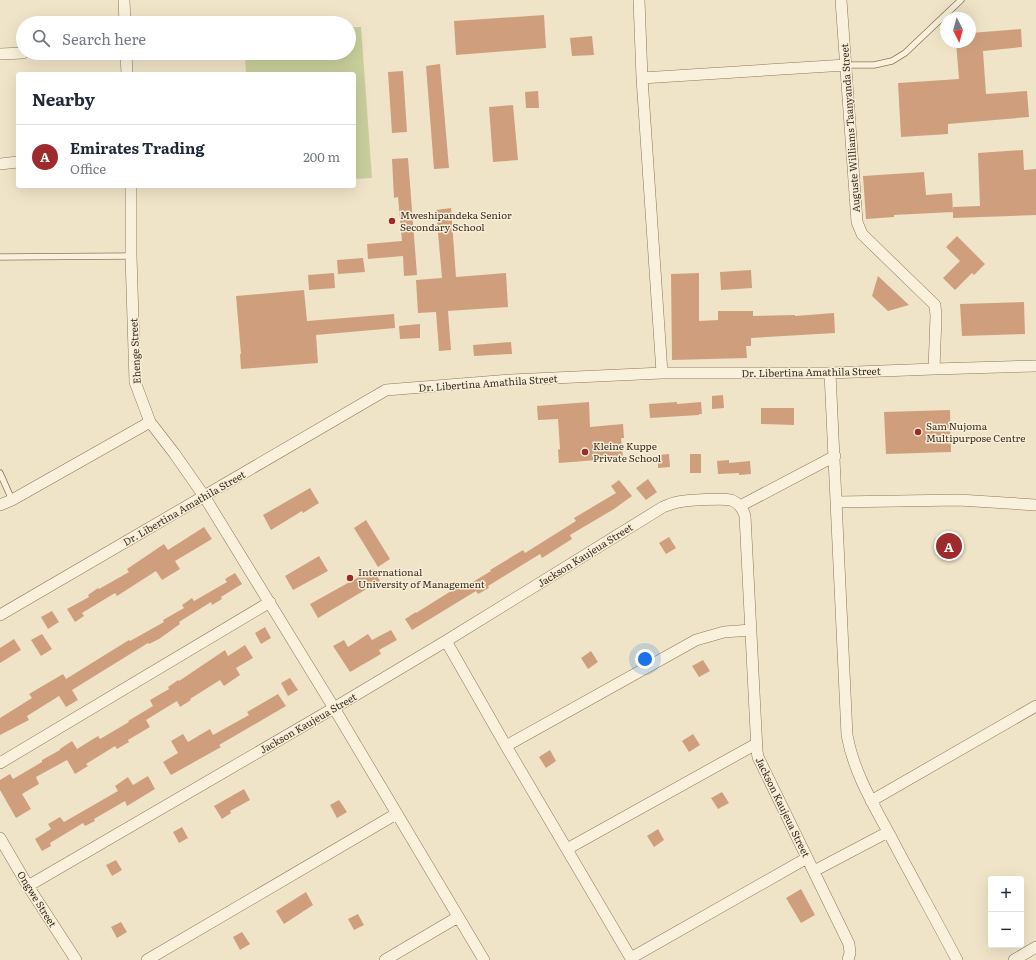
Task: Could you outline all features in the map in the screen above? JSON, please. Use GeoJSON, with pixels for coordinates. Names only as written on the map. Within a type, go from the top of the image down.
{"type":"FeatureCollection","features":[{"type":"Feature","properties":{"kind":"street"},"geometry":{"type":"LineString","coordinates":[[124,0],[125,16]]}},
{"type":"Feature","properties":{"kind":"street"},"geometry":{"type":"LineString","coordinates":[[639,0],[642,78],[662,373]]}},
{"type":"Feature","properties":{"kind":"street","name":"Auguste Williams Taanyanda Street"},"geometry":{"type":"LineString","coordinates":[[841,0],[856,222],[862,234],[935,305],[934,369]]}},
{"type":"Feature","properties":{"kind":"street"},"geometry":{"type":"LineString","coordinates":[[0,54],[16,53]]}},
{"type":"Feature","properties":{"kind":"street"},"geometry":{"type":"LineString","coordinates":[[126,60],[127,72]]}},
{"type":"Feature","properties":{"kind":"street"},"geometry":{"type":"LineString","coordinates":[[642,78],[846,66]]}},
{"type":"Feature","properties":{"kind":"street"},"geometry":{"type":"LineString","coordinates":[[0,164],[16,162]]}},
{"type":"Feature","properties":{"kind":"street","name":"Ehenge Street"},"geometry":{"type":"LineString","coordinates":[[131,188],[135,382],[150,422],[204,496],[270,602],[484,960]]}},
{"type":"Feature","properties":{"kind":"street","name":"Dr. Libertina Amathila Street"},"geometry":{"type":"LineString","coordinates":[[0,615],[386,390],[511,380],[662,373],[830,373],[1036,366]]}},
{"type":"Feature","properties":{"kind":"street"},"geometry":{"type":"LineString","coordinates":[[830,373],[847,735],[850,754],[871,801],[957,960]]}},
{"type":"Feature","properties":{"kind":"street"},"geometry":{"type":"LineString","coordinates":[[0,505],[12,500],[150,422]]}},
{"type":"Feature","properties":{"kind":"street"},"geometry":{"type":"LineString","coordinates":[[740,506],[835,456]]}},
{"type":"Feature","properties":{"kind":"street","name":"Jackson Kaujeua Street"},"geometry":{"type":"LineString","coordinates":[[28,886],[334,708],[446,641],[663,507],[678,502],[724,499],[731,500],[740,506],[745,516],[756,744],[758,757],[849,944],[850,953],[848,960]]}},
{"type":"Feature","properties":{"kind":"street"},"geometry":{"type":"LineString","coordinates":[[837,502],[959,500],[1036,505]]}},
{"type":"Feature","properties":{"kind":"street"},"geometry":{"type":"LineString","coordinates":[[0,763],[270,602]]}},
{"type":"Feature","properties":{"kind":"street"},"geometry":{"type":"LineString","coordinates":[[506,746],[696,640],[724,632],[751,630]]}},
{"type":"Feature","properties":{"kind":"street"},"geometry":{"type":"LineString","coordinates":[[446,641],[506,746],[632,959],[807,858]]}},
{"type":"Feature","properties":{"kind":"street"},"geometry":{"type":"LineString","coordinates":[[871,801],[1036,706]]}},
{"type":"Feature","properties":{"kind":"street"},"geometry":{"type":"LineString","coordinates":[[567,849],[756,744]]}},
{"type":"Feature","properties":{"kind":"street"},"geometry":{"type":"LineString","coordinates":[[146,960],[396,814]]}},
{"type":"Feature","properties":{"kind":"street"},"geometry":{"type":"LineString","coordinates":[[814,871],[888,832]]}},
{"type":"Feature","properties":{"kind":"street","name":"Ongwe Street"},"geometry":{"type":"LineString","coordinates":[[0,838],[28,886],[76,960]]}},
{"type":"Feature","properties":{"kind":"street"},"geometry":{"type":"LineString","coordinates":[[385,960],[458,917]]}},
{"type":"Feature","properties":{"kind":"street"},"geometry":{"type":"LineString","coordinates":[[1014,960],[1036,947]]}},
{"type":"Feature","properties":{"kind":"lane"},"geometry":{"type":"LineString","coordinates":[[846,66],[892,61],[905,53],[961,0]]}},
{"type":"Feature","properties":{"kind":"lane"},"geometry":{"type":"LineString","coordinates":[[0,257],[132,256]]}},
{"type":"Feature","properties":{"kind":"lane"},"geometry":{"type":"LineString","coordinates":[[0,473],[12,500]]}},
{"type":"Feature","properties":{"kind":"green space"},"geometry":{"type":"Polygon","coordinates":[[[356,27],[361,27],[372,178],[356,179],[356,72],[246,72],[245,60],[356,60],[356,27]]]}},
{"type":"Feature","properties":{"kind":"building"},"geometry":{"type":"Polygon","coordinates":[[[544,15],[546,48],[456,55],[454,21],[544,15]]]}},
{"type":"Feature","properties":{"kind":"building"},"geometry":{"type":"Polygon","coordinates":[[[1021,29],[1022,47],[983,51],[986,94],[1027,91],[1029,117],[948,124],[948,134],[901,137],[898,83],[959,79],[956,48],[976,48],[976,33],[1021,29]]]}},
{"type":"Feature","properties":{"kind":"building"},"geometry":{"type":"Polygon","coordinates":[[[592,36],[594,55],[572,56],[570,38],[592,36]]]}},
{"type":"Feature","properties":{"kind":"building"},"geometry":{"type":"Polygon","coordinates":[[[440,64],[449,168],[434,169],[426,66],[440,64]]]}},
{"type":"Feature","properties":{"kind":"building"},"geometry":{"type":"Polygon","coordinates":[[[403,71],[407,132],[392,133],[388,72],[403,71]]]}},
{"type":"Feature","properties":{"kind":"building"},"geometry":{"type":"Polygon","coordinates":[[[538,91],[539,108],[526,108],[525,92],[538,91]]]}},
{"type":"Feature","properties":{"kind":"building"},"geometry":{"type":"Polygon","coordinates":[[[513,105],[518,160],[493,162],[489,107],[513,105]]]}},
{"type":"Feature","properties":{"kind":"building"},"geometry":{"type":"Polygon","coordinates":[[[1023,150],[1024,170],[1036,169],[1036,215],[953,218],[953,207],[980,206],[978,153],[1023,150]]]}},
{"type":"Feature","properties":{"kind":"building"},"geometry":{"type":"Polygon","coordinates":[[[408,158],[417,275],[404,276],[403,256],[368,259],[367,244],[402,241],[398,197],[394,198],[392,159],[408,158]]]}},
{"type":"Feature","properties":{"kind":"building"},"geometry":{"type":"Polygon","coordinates":[[[924,172],[926,195],[952,193],[953,212],[894,215],[894,217],[866,219],[863,176],[924,172]]]}},
{"type":"Feature","properties":{"kind":"building"},"geometry":{"type":"Polygon","coordinates":[[[451,208],[456,277],[506,273],[508,307],[448,311],[451,350],[439,351],[436,312],[418,313],[416,280],[442,278],[436,210],[451,208]]]}},
{"type":"Feature","properties":{"kind":"building"},"geometry":{"type":"Polygon","coordinates":[[[957,236],[985,264],[974,275],[972,273],[955,290],[943,278],[960,261],[946,247],[957,236]]]}},
{"type":"Feature","properties":{"kind":"building"},"geometry":{"type":"Polygon","coordinates":[[[363,258],[365,272],[338,274],[337,260],[363,258]]]}},
{"type":"Feature","properties":{"kind":"building"},"geometry":{"type":"Polygon","coordinates":[[[751,270],[752,288],[721,290],[720,272],[751,270]]]}},
{"type":"Feature","properties":{"kind":"building"},"geometry":{"type":"Polygon","coordinates":[[[334,273],[335,288],[309,290],[308,275],[334,273]]]}},
{"type":"Feature","properties":{"kind":"building"},"geometry":{"type":"Polygon","coordinates":[[[699,273],[699,321],[718,320],[718,311],[753,311],[753,316],[795,316],[834,313],[835,333],[751,338],[751,346],[746,346],[747,358],[672,360],[671,274],[699,273]]]}},
{"type":"Feature","properties":{"kind":"building"},"geometry":{"type":"Polygon","coordinates":[[[878,276],[909,305],[888,311],[872,296],[878,276]]]}},
{"type":"Feature","properties":{"kind":"building"},"geometry":{"type":"Polygon","coordinates":[[[304,290],[307,321],[394,314],[395,328],[316,335],[318,363],[241,369],[236,296],[304,290]]]}},
{"type":"Feature","properties":{"kind":"building"},"geometry":{"type":"Polygon","coordinates":[[[1024,302],[1025,334],[962,336],[960,304],[1024,302]]]}},
{"type":"Feature","properties":{"kind":"building"},"geometry":{"type":"Polygon","coordinates":[[[420,324],[420,338],[400,339],[399,326],[420,324]]]}},
{"type":"Feature","properties":{"kind":"building"},"geometry":{"type":"Polygon","coordinates":[[[511,342],[512,354],[474,356],[473,345],[511,342]]]}},
{"type":"Feature","properties":{"kind":"building"},"geometry":{"type":"Polygon","coordinates":[[[723,395],[724,408],[712,409],[712,396],[723,395]]]}},
{"type":"Feature","properties":{"kind":"building"},"geometry":{"type":"Polygon","coordinates":[[[589,402],[590,427],[623,424],[624,438],[621,438],[623,458],[559,463],[558,450],[560,449],[558,419],[538,420],[537,406],[589,402]]]}},
{"type":"Feature","properties":{"kind":"building"},"geometry":{"type":"Polygon","coordinates":[[[677,402],[677,404],[701,402],[702,414],[650,418],[649,404],[677,402]]]}},
{"type":"Feature","properties":{"kind":"building"},"geometry":{"type":"Polygon","coordinates":[[[761,408],[794,408],[794,425],[761,424],[761,408]]]}},
{"type":"Feature","properties":{"kind":"building","name":"Sam Nujoma Multipurpose Centre"},"geometry":{"type":"Polygon","coordinates":[[[950,410],[951,452],[886,454],[884,412],[950,410]]]}},
{"type":"Feature","properties":{"kind":"building"},"geometry":{"type":"Polygon","coordinates":[[[669,454],[670,467],[658,468],[658,455],[669,454]]]}},
{"type":"Feature","properties":{"kind":"building"},"geometry":{"type":"Polygon","coordinates":[[[690,454],[701,454],[701,473],[690,473],[690,454]]]}},
{"type":"Feature","properties":{"kind":"building"},"geometry":{"type":"Polygon","coordinates":[[[729,460],[729,463],[750,461],[751,474],[718,474],[717,461],[729,460]]]}},
{"type":"Feature","properties":{"kind":"building"},"geometry":{"type":"Polygon","coordinates":[[[648,479],[657,492],[646,500],[636,488],[648,479]]]}},
{"type":"Feature","properties":{"kind":"building"},"geometry":{"type":"Polygon","coordinates":[[[619,480],[632,496],[614,509],[570,535],[572,539],[542,558],[540,554],[488,586],[489,588],[478,594],[476,591],[412,630],[405,619],[459,586],[461,589],[523,550],[525,553],[576,521],[574,518],[616,493],[611,486],[619,480]]]}},
{"type":"Feature","properties":{"kind":"building"},"geometry":{"type":"Polygon","coordinates":[[[310,488],[319,503],[303,513],[302,511],[271,530],[263,515],[310,488]]]}},
{"type":"Feature","properties":{"kind":"building"},"geometry":{"type":"Polygon","coordinates":[[[366,520],[390,559],[378,567],[354,528],[366,520]]]}},
{"type":"Feature","properties":{"kind":"building"},"geometry":{"type":"Polygon","coordinates":[[[204,527],[212,539],[175,561],[180,569],[162,580],[156,571],[117,596],[115,593],[82,613],[84,616],[75,622],[67,609],[89,597],[88,595],[98,588],[99,589],[129,572],[127,569],[164,544],[168,550],[204,527]]]}},
{"type":"Feature","properties":{"kind":"building"},"geometry":{"type":"Polygon","coordinates":[[[669,537],[676,548],[666,554],[659,543],[669,537]]]}},
{"type":"Feature","properties":{"kind":"building"},"geometry":{"type":"Polygon","coordinates":[[[319,556],[328,571],[293,590],[285,576],[319,556]]]}},
{"type":"Feature","properties":{"kind":"building"},"geometry":{"type":"Polygon","coordinates":[[[373,569],[380,581],[318,618],[310,604],[373,569]]]}},
{"type":"Feature","properties":{"kind":"building"},"geometry":{"type":"Polygon","coordinates":[[[235,573],[242,584],[221,597],[222,599],[212,605],[211,602],[179,622],[180,624],[159,639],[149,644],[148,643],[72,690],[78,700],[66,707],[59,696],[27,716],[29,720],[0,735],[0,718],[32,698],[29,694],[63,674],[66,679],[129,640],[130,641],[164,622],[163,620],[184,608],[182,605],[192,598],[194,601],[227,582],[225,579],[235,573]]]}},
{"type":"Feature","properties":{"kind":"building"},"geometry":{"type":"Polygon","coordinates":[[[52,611],[59,622],[48,629],[41,617],[52,611]]]}},
{"type":"Feature","properties":{"kind":"building"},"geometry":{"type":"Polygon","coordinates":[[[265,627],[271,638],[261,644],[255,633],[265,627]]]}},
{"type":"Feature","properties":{"kind":"building"},"geometry":{"type":"Polygon","coordinates":[[[391,630],[397,640],[379,650],[381,654],[350,672],[333,646],[344,640],[348,647],[368,634],[372,640],[391,630]]]}},
{"type":"Feature","properties":{"kind":"building"},"geometry":{"type":"Polygon","coordinates":[[[42,634],[52,649],[41,656],[31,640],[42,634]]]}},
{"type":"Feature","properties":{"kind":"building"},"geometry":{"type":"Polygon","coordinates":[[[14,639],[21,650],[0,663],[0,648],[14,639]]]}},
{"type":"Feature","properties":{"kind":"building"},"geometry":{"type":"Polygon","coordinates":[[[245,645],[253,658],[236,668],[240,675],[224,686],[220,680],[180,707],[177,701],[146,720],[150,727],[128,740],[129,742],[117,749],[115,746],[86,764],[88,766],[75,774],[67,760],[36,777],[39,784],[22,794],[31,809],[16,818],[0,790],[0,780],[10,774],[13,779],[42,762],[42,760],[72,741],[77,749],[98,736],[100,739],[153,706],[150,700],[169,689],[168,687],[178,680],[179,681],[225,650],[228,656],[245,645]]]}},
{"type":"Feature","properties":{"kind":"building"},"geometry":{"type":"Polygon","coordinates":[[[591,651],[598,662],[588,669],[581,658],[591,651]]]}},
{"type":"Feature","properties":{"kind":"building"},"geometry":{"type":"Polygon","coordinates":[[[703,660],[710,671],[699,677],[692,666],[703,660]]]}},
{"type":"Feature","properties":{"kind":"building"},"geometry":{"type":"Polygon","coordinates":[[[290,678],[298,690],[288,696],[281,683],[290,678]]]}},
{"type":"Feature","properties":{"kind":"building"},"geometry":{"type":"Polygon","coordinates":[[[278,694],[286,706],[219,745],[221,747],[171,775],[163,762],[178,753],[171,741],[183,734],[188,742],[210,729],[213,735],[249,715],[247,712],[278,694]]]}},
{"type":"Feature","properties":{"kind":"building"},"geometry":{"type":"Polygon","coordinates":[[[693,734],[700,745],[689,752],[682,741],[693,734]]]}},
{"type":"Feature","properties":{"kind":"building"},"geometry":{"type":"Polygon","coordinates":[[[550,750],[556,761],[546,768],[539,757],[550,750]]]}},
{"type":"Feature","properties":{"kind":"building"},"geometry":{"type":"Polygon","coordinates":[[[148,776],[155,789],[127,806],[125,801],[85,826],[83,823],[50,843],[51,846],[42,851],[35,839],[51,829],[48,824],[60,817],[64,822],[118,791],[115,786],[128,777],[133,785],[148,776]]]}},
{"type":"Feature","properties":{"kind":"building"},"geometry":{"type":"Polygon","coordinates":[[[244,789],[250,800],[230,811],[231,813],[222,819],[214,806],[244,789]]]}},
{"type":"Feature","properties":{"kind":"building"},"geometry":{"type":"Polygon","coordinates":[[[722,792],[729,803],[718,809],[711,798],[722,792]]]}},
{"type":"Feature","properties":{"kind":"building"},"geometry":{"type":"Polygon","coordinates":[[[339,800],[347,812],[337,818],[330,805],[339,800]]]}},
{"type":"Feature","properties":{"kind":"building"},"geometry":{"type":"Polygon","coordinates":[[[182,827],[188,838],[179,843],[173,832],[182,827]]]}},
{"type":"Feature","properties":{"kind":"building"},"geometry":{"type":"Polygon","coordinates":[[[658,829],[664,840],[654,847],[647,836],[658,829]]]}},
{"type":"Feature","properties":{"kind":"building"},"geometry":{"type":"Polygon","coordinates":[[[116,860],[122,870],[112,876],[106,865],[116,860]]]}},
{"type":"Feature","properties":{"kind":"building"},"geometry":{"type":"Polygon","coordinates":[[[801,889],[815,915],[801,923],[786,898],[801,889]]]}},
{"type":"Feature","properties":{"kind":"building"},"geometry":{"type":"Polygon","coordinates":[[[306,892],[313,905],[284,924],[276,911],[306,892]]]}},
{"type":"Feature","properties":{"kind":"building"},"geometry":{"type":"Polygon","coordinates":[[[358,914],[364,925],[354,930],[348,919],[358,914]]]}},
{"type":"Feature","properties":{"kind":"building"},"geometry":{"type":"Polygon","coordinates":[[[121,922],[127,932],[117,938],[111,927],[121,922]]]}},
{"type":"Feature","properties":{"kind":"building"},"geometry":{"type":"Polygon","coordinates":[[[242,932],[250,944],[240,950],[233,937],[242,932]]]}},
{"type":"Feature","properties":{"kind":"place","name":"Mweshipandeka Senior Secondary School"},"geometry":{"type":"Point","coordinates":[392,221]}},
{"type":"Feature","properties":{"kind":"place","name":"Sam Nujoma Multipurpose Centre"},"geometry":{"type":"Point","coordinates":[918,432]}},
{"type":"Feature","properties":{"kind":"place","name":"Kleine Kuppe Private School"},"geometry":{"type":"Point","coordinates":[585,452]}},
{"type":"Feature","properties":{"kind":"place","name":"Emirates Trading"},"geometry":{"type":"Point","coordinates":[949,546]}},
{"type":"Feature","properties":{"kind":"place","name":"International University of Management"},"geometry":{"type":"Point","coordinates":[350,578]}}]}
